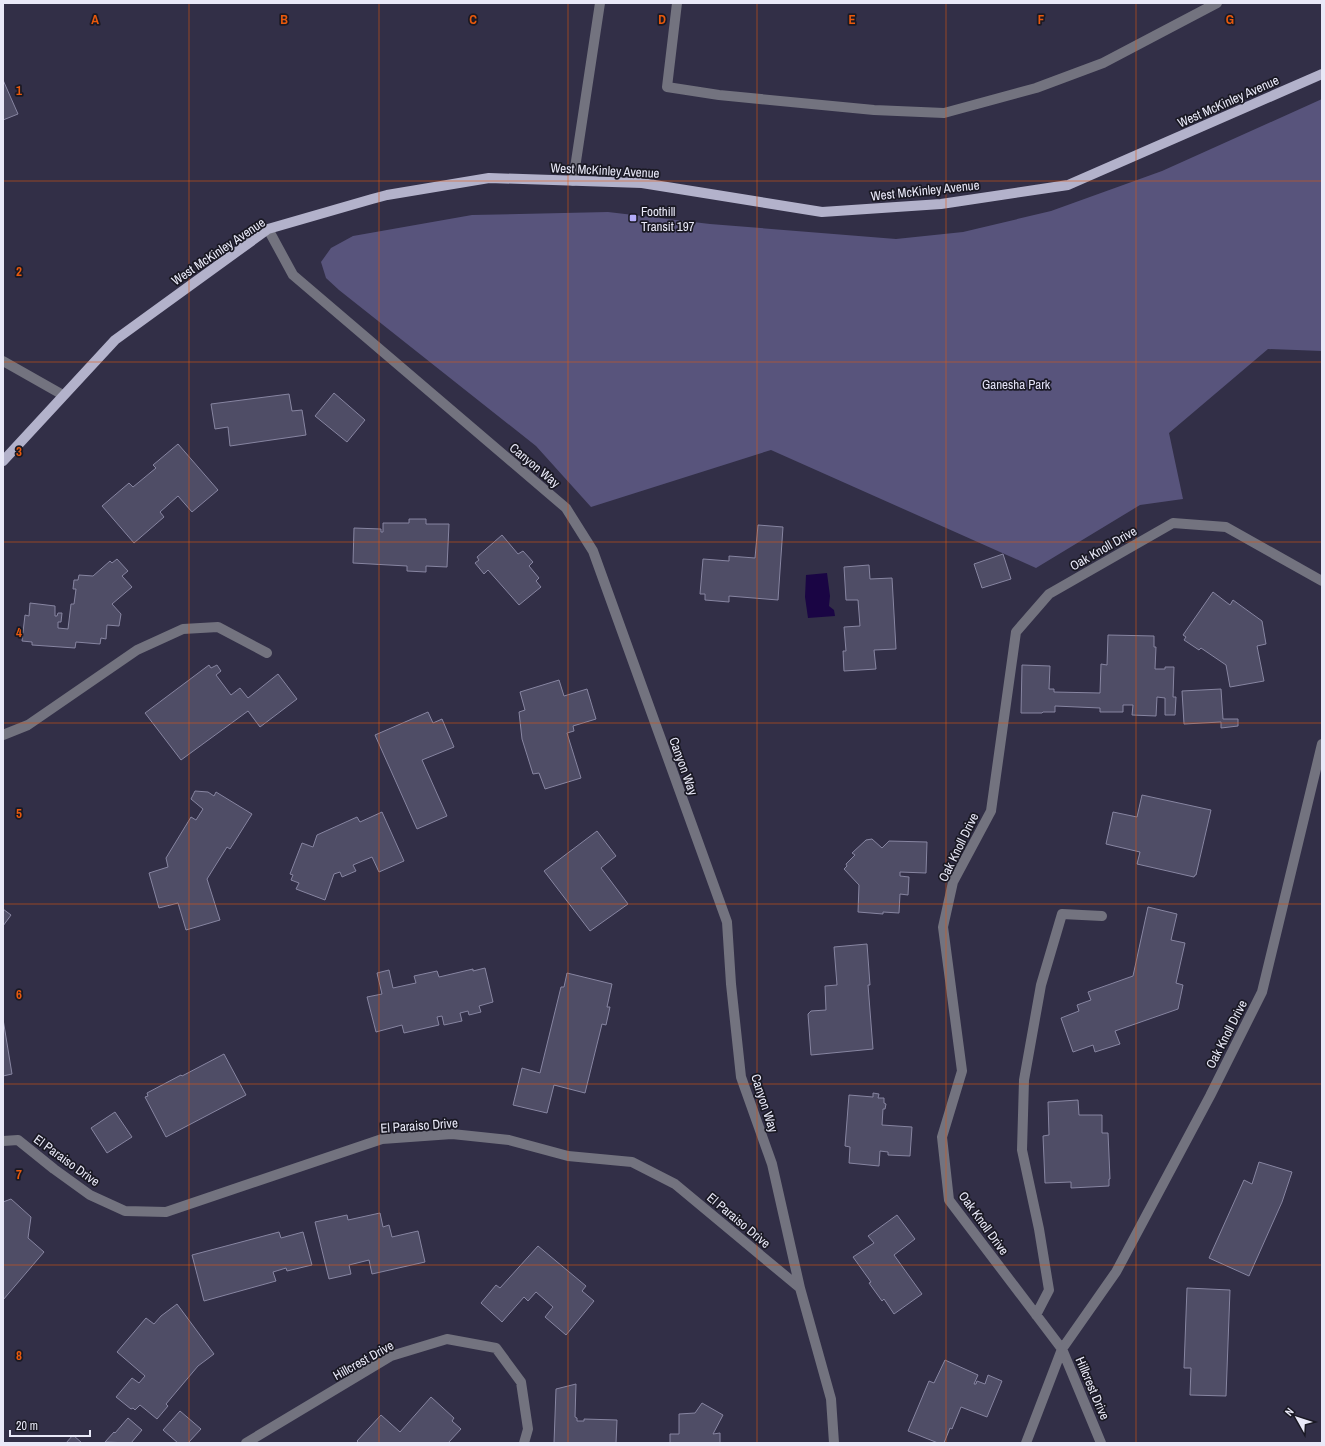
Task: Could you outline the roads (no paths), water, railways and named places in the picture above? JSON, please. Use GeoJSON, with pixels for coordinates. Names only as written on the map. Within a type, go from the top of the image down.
{"type":"FeatureCollection","features":[{"type":"Feature","properties":{"kind":"main road","name":"West McKinley Avenue"},"geometry":{"type":"LineString","coordinates":[[3,461],[114,340],[268,229],[388,194],[489,178],[642,183],[822,212],[941,204],[1068,185],[1322,74]]}},
{"type":"Feature","properties":{"kind":"street"},"geometry":{"type":"LineString","coordinates":[[573,181],[600,3]]}},
{"type":"Feature","properties":{"kind":"street"},"geometry":{"type":"LineString","coordinates":[[677,3],[667,87],[719,95],[874,110],[944,113],[1036,88],[1102,63],[1217,3]]}},
{"type":"Feature","properties":{"kind":"street","name":"Canyon Way"},"geometry":{"type":"LineString","coordinates":[[268,229],[293,275],[566,508],[593,551],[727,922],[731,984],[741,1077],[772,1164],[800,1288],[831,1399],[834,1443]]}},
{"type":"Feature","properties":{"kind":"street"},"geometry":{"type":"LineString","coordinates":[[3,361],[64,395]]}},
{"type":"Feature","properties":{"kind":"street","name":"Oak Knoll Drive"},"geometry":{"type":"LineString","coordinates":[[1322,581],[1226,527],[1173,522],[1049,594],[1016,632],[991,811],[953,882],[943,927],[962,1071],[942,1138],[949,1200],[1062,1349],[1116,1272],[1210,1096],[1262,992],[1322,744]]}},
{"type":"Feature","properties":{"kind":"street"},"geometry":{"type":"LineString","coordinates":[[3,735],[28,725],[137,650],[183,629],[218,627],[267,653]]}},
{"type":"Feature","properties":{"kind":"street"},"geometry":{"type":"LineString","coordinates":[[1036,1315],[1049,1290],[1039,1229],[1022,1150],[1024,1080],[1041,985],[1062,914],[1102,916]]}},
{"type":"Feature","properties":{"kind":"street","name":"El Paraiso Drive"},"geometry":{"type":"LineString","coordinates":[[3,1141],[18,1140],[90,1195],[125,1211],[166,1212],[382,1139],[452,1134],[509,1140],[568,1156],[632,1162],[675,1184],[800,1288]]}},
{"type":"Feature","properties":{"kind":"street","name":"Hillcrest Drive"},"geometry":{"type":"LineString","coordinates":[[246,1443],[391,1356],[447,1339],[496,1348],[521,1382],[528,1429],[524,1443]]}},
{"type":"Feature","properties":{"kind":"street","name":"Hillcrest Drive"},"geometry":{"type":"LineString","coordinates":[[1026,1443],[1062,1349]]}},
{"type":"Feature","properties":{"kind":"street","name":"Hillcrest Drive"},"geometry":{"type":"LineString","coordinates":[[1062,1349],[1101,1443]]}},
{"type":"Feature","properties":{"kind":"place","name":"Foothill Transit 197"},"geometry":{"type":"Point","coordinates":[633,218]}},
{"type":"Feature","properties":{"kind":"park label","name":"Ganesha Park"},"geometry":{"type":"Point","coordinates":[1016,384]}}]}
